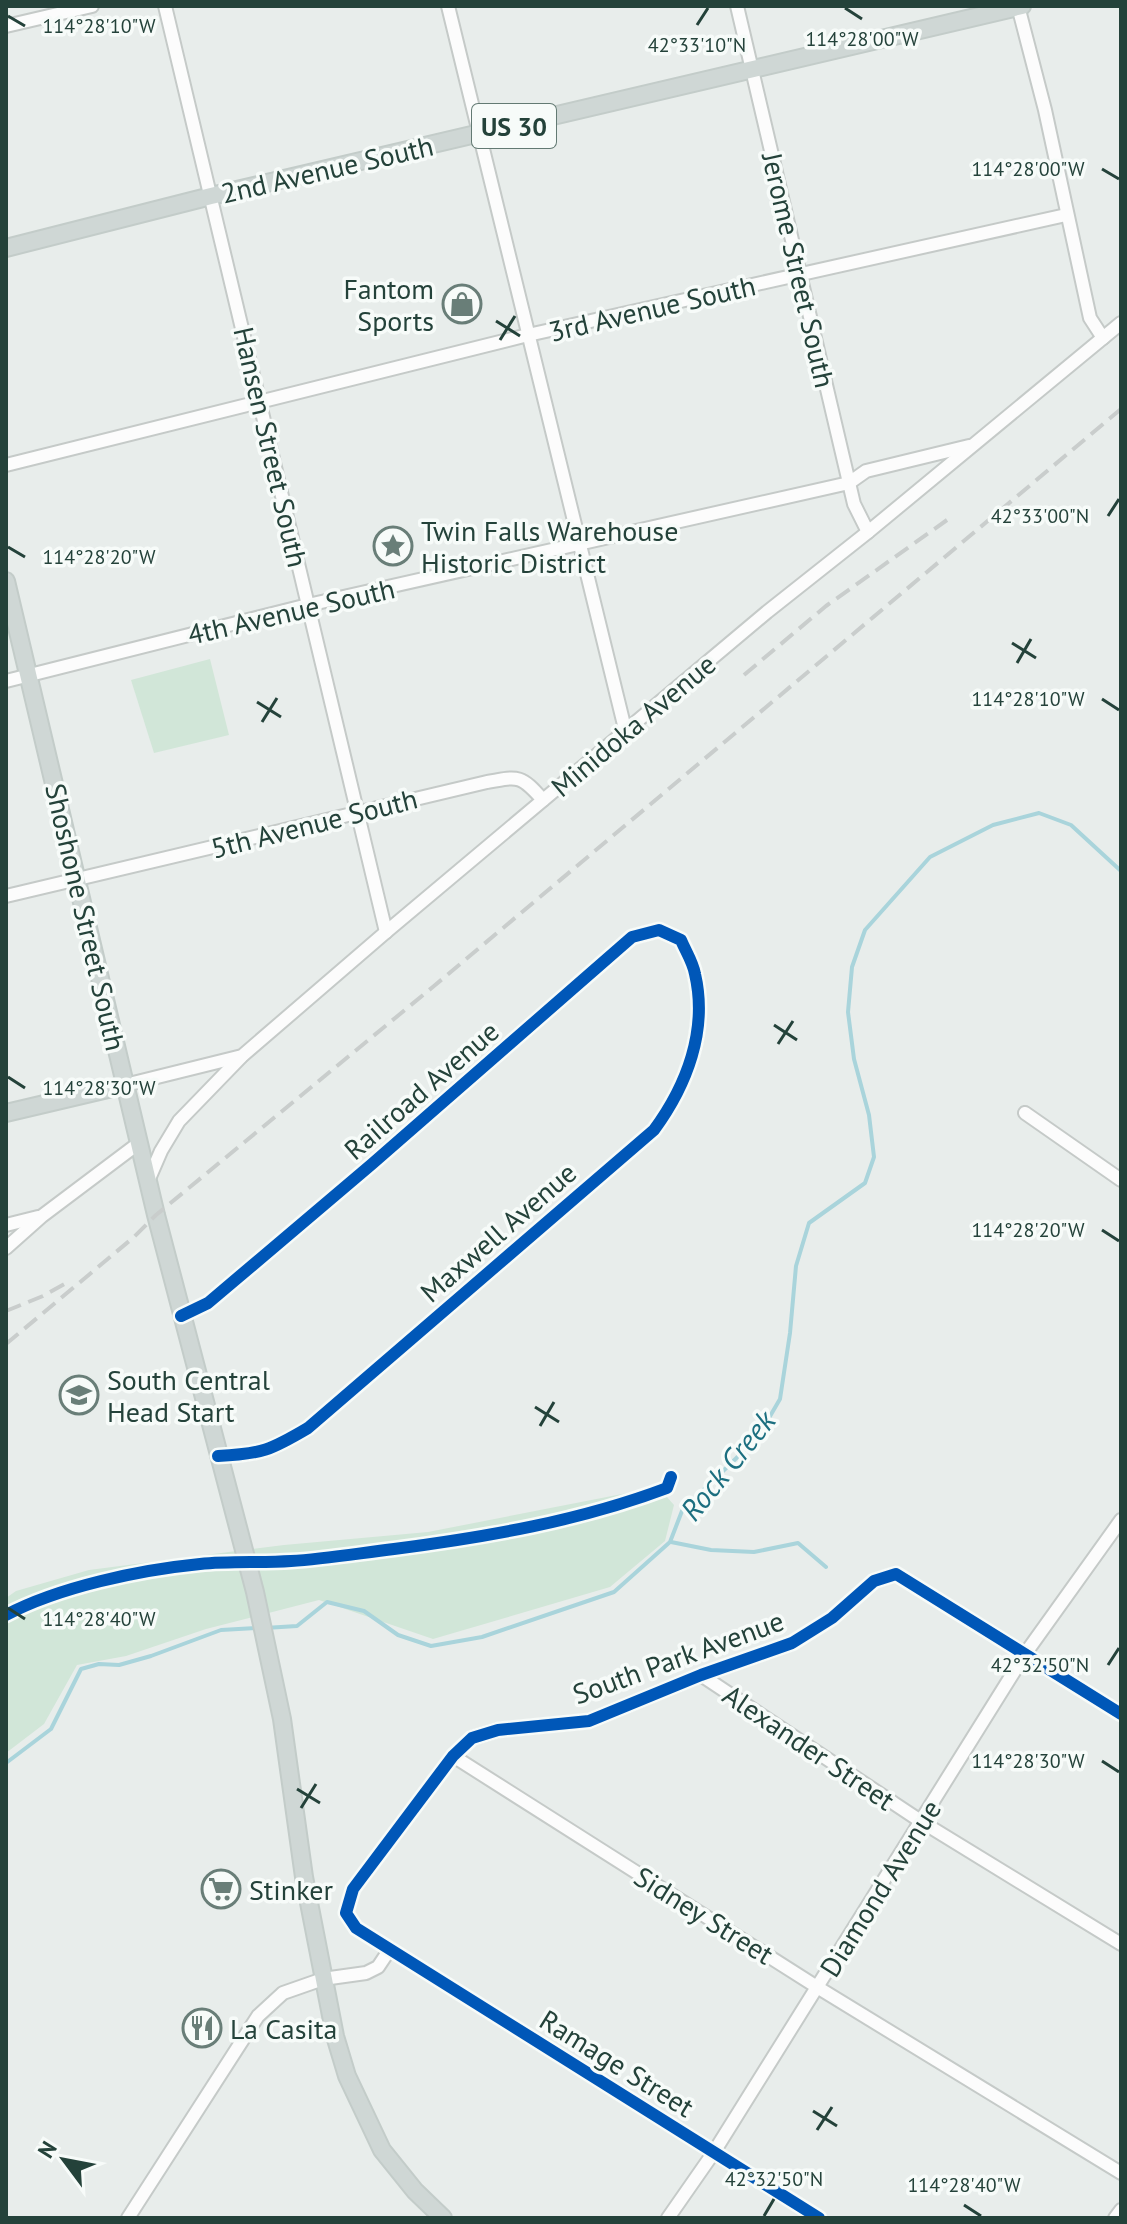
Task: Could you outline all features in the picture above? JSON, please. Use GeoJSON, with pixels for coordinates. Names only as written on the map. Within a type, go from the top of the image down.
{"type":"FeatureCollection","features":[{"type":"Feature","properties":{"kind":"main road","name":"2nd Avenue South"},"geometry":{"type":"LineString","coordinates":[[6,248],[211,196],[1019,6]]}},
{"type":"Feature","properties":{"kind":"main road","name":"Shoshone Street South"},"geometry":{"type":"LineString","coordinates":[[6,581],[181,1316],[255,1592],[282,1719],[304,1877],[323,1979],[347,2076],[382,2150],[415,2191],[443,2218]]}},
{"type":"Feature","properties":{"kind":"main road"},"geometry":{"type":"LineString","coordinates":[[6,1113],[125,1085]]}},
{"type":"Feature","properties":{"kind":"street"},"geometry":{"type":"LineString","coordinates":[[6,26],[92,6]]}},
{"type":"Feature","properties":{"kind":"street","name":"Hansen Street South"},"geometry":{"type":"LineString","coordinates":[[165,6],[386,932]]}},
{"type":"Feature","properties":{"kind":"street"},"geometry":{"type":"LineString","coordinates":[[448,6],[626,733]]}},
{"type":"Feature","properties":{"kind":"street","name":"Jerome Street South"},"geometry":{"type":"LineString","coordinates":[[737,6],[854,504],[868,532]]}},
{"type":"Feature","properties":{"kind":"street"},"geometry":{"type":"LineString","coordinates":[[1019,6],[1090,318],[1103,338]]}},
{"type":"Feature","properties":{"kind":"street","name":"3rd Avenue South"},"geometry":{"type":"LineString","coordinates":[[6,465],[528,335],[1066,215]]}},
{"type":"Feature","properties":{"kind":"street","name":"Minidoka Avenue"},"geometry":{"type":"LineString","coordinates":[[125,1085],[242,1056],[767,612],[1121,323]]}},
{"type":"Feature","properties":{"kind":"street","name":"4th Avenue South"},"geometry":{"type":"LineString","coordinates":[[6,681],[308,605],[849,483],[866,471],[972,445]]}},
{"type":"Feature","properties":{"kind":"street","name":"5th Avenue South"},"geometry":{"type":"LineString","coordinates":[[6,896],[516,777],[526,781],[543,800]]}},
{"type":"Feature","properties":{"kind":"street","name":"Railroad Avenue"},"geometry":{"type":"LineString","coordinates":[[181,1316],[208,1303],[232,1283],[632,937],[659,930],[681,940],[689,958]]}},
{"type":"Feature","properties":{"kind":"street","name":"Maxwell Avenue"},"geometry":{"type":"LineString","coordinates":[[220,1461],[273,1449],[308,1428],[654,1130],[674,1103],[689,1069],[696,1041],[695,972],[689,958]]}},
{"type":"Feature","properties":{"kind":"street"},"geometry":{"type":"LineString","coordinates":[[148,1181],[179,1121],[242,1056]]}},
{"type":"Feature","properties":{"kind":"street"},"geometry":{"type":"LineString","coordinates":[[1025,1113],[1121,1180]]}},
{"type":"Feature","properties":{"kind":"street"},"geometry":{"type":"LineString","coordinates":[[6,1248],[42,1216],[139,1143]]}},
{"type":"Feature","properties":{"kind":"street"},"geometry":{"type":"LineString","coordinates":[[6,1225],[42,1216]]}},
{"type":"Feature","properties":{"kind":"street","name":"Diamond Avenue"},"geometry":{"type":"LineString","coordinates":[[668,2218],[714,2152],[1025,1654],[1121,1520]]}},
{"type":"Feature","properties":{"kind":"street","name":"South Park Avenue"},"geometry":{"type":"LineString","coordinates":[[390,1949],[356,1928],[346,1913],[353,1889],[453,1756],[472,1738],[498,1730],[589,1721],[701,1675],[792,1643],[832,1618],[874,1581],[896,1574],[1121,1714]]}},
{"type":"Feature","properties":{"kind":"street","name":"Alexander Street"},"geometry":{"type":"LineString","coordinates":[[701,1675],[922,1822],[1121,1944]]}},
{"type":"Feature","properties":{"kind":"street","name":"Sidney Street"},"geometry":{"type":"LineString","coordinates":[[453,1756],[817,1987],[1121,2173]]}},
{"type":"Feature","properties":{"kind":"street"},"geometry":{"type":"LineString","coordinates":[[128,2218],[258,2016],[283,1993],[323,1979],[366,1973],[378,1967],[390,1949]]}},
{"type":"Feature","properties":{"kind":"street","name":"Ramage Street"},"geometry":{"type":"LineString","coordinates":[[390,1949],[819,2218]]}},
{"type":"Feature","properties":{"kind":"street"},"geometry":{"type":"LineString","coordinates":[[1115,2218],[1121,2210]]}},
{"type":"Feature","properties":{"kind":"green space"},"geometry":{"type":"Polygon","coordinates":[[[210,659],[229,735],[154,753],[131,680],[210,659]]]}},
{"type":"Feature","properties":{"kind":"green space"},"geometry":{"type":"Polygon","coordinates":[[[658,1487],[674,1505],[665,1541],[610,1587],[433,1639],[319,1600],[206,1629],[126,1656],[77,1665],[44,1724],[6,1753],[6,1598],[16,1591],[89,1570],[284,1545],[428,1532],[658,1487]]]}},
{"type":"Feature","properties":{"kind":"waterway","name":"Rock Creek"},"geometry":{"type":"LineString","coordinates":[[265,1628],[297,1626],[327,1602],[364,1611],[398,1635],[431,1646],[482,1637],[614,1592],[670,1542],[682,1511],[758,1437],[780,1399],[796,1266],[809,1223],[865,1183],[874,1157],[869,1115],[854,1059],[848,1012],[852,967],[865,930],[930,857],[993,825],[1039,813],[1071,825],[1121,871]]}},
{"type":"Feature","properties":{"kind":"waterway"},"geometry":{"type":"LineString","coordinates":[[671,1542],[711,1550],[754,1552],[798,1543],[826,1567]]}},
{"type":"Feature","properties":{"kind":"waterway","name":"Rock Creek"},"geometry":{"type":"LineString","coordinates":[[6,1763],[51,1729],[81,1669],[99,1664],[119,1665],[221,1630],[257,1628]]}},
{"type":"Feature","properties":{"kind":"railway"},"geometry":{"type":"LineString","coordinates":[[6,1344],[156,1215],[434,986],[1121,409]]}},
{"type":"Feature","properties":{"kind":"railway"},"geometry":{"type":"LineString","coordinates":[[744,675],[826,606],[947,520]]}},
{"type":"Feature","properties":{"kind":"railway"},"geometry":{"type":"LineString","coordinates":[[6,1311],[68,1282]]}},
{"type":"Feature","properties":{"kind":"cycle path"},"geometry":{"type":"LineString","coordinates":[[181,1316],[208,1303],[632,937],[659,930],[681,940],[695,974],[699,1016],[685,1076],[654,1130],[308,1428],[266,1450],[218,1456]]}},
{"type":"Feature","properties":{"kind":"cycle path"},"geometry":{"type":"LineString","coordinates":[[6,1615],[75,1588],[151,1571],[211,1563],[280,1562],[330,1557],[532,1526],[634,1500],[667,1488],[671,1477]]}},
{"type":"Feature","properties":{"kind":"cycle path"},"geometry":{"type":"LineString","coordinates":[[819,2218],[356,1928],[346,1913],[353,1889],[453,1756],[472,1738],[498,1730],[589,1721],[701,1675],[792,1643],[832,1618],[874,1581],[896,1574],[1121,1714]]}},
{"type":"Feature","properties":{"kind":"place","name":"Fantom Sports"},"geometry":{"type":"Point","coordinates":[462,304]}},
{"type":"Feature","properties":{"kind":"place","name":"Twin Falls Warehouse Historic District"},"geometry":{"type":"Point","coordinates":[393,546]}},
{"type":"Feature","properties":{"kind":"place","name":"South Central Head Start"},"geometry":{"type":"Point","coordinates":[79,1395]}},
{"type":"Feature","properties":{"kind":"place","name":"Stinker"},"geometry":{"type":"Point","coordinates":[221,1889]}},
{"type":"Feature","properties":{"kind":"place","name":"La Casita"},"geometry":{"type":"Point","coordinates":[202,2028]}}]}
